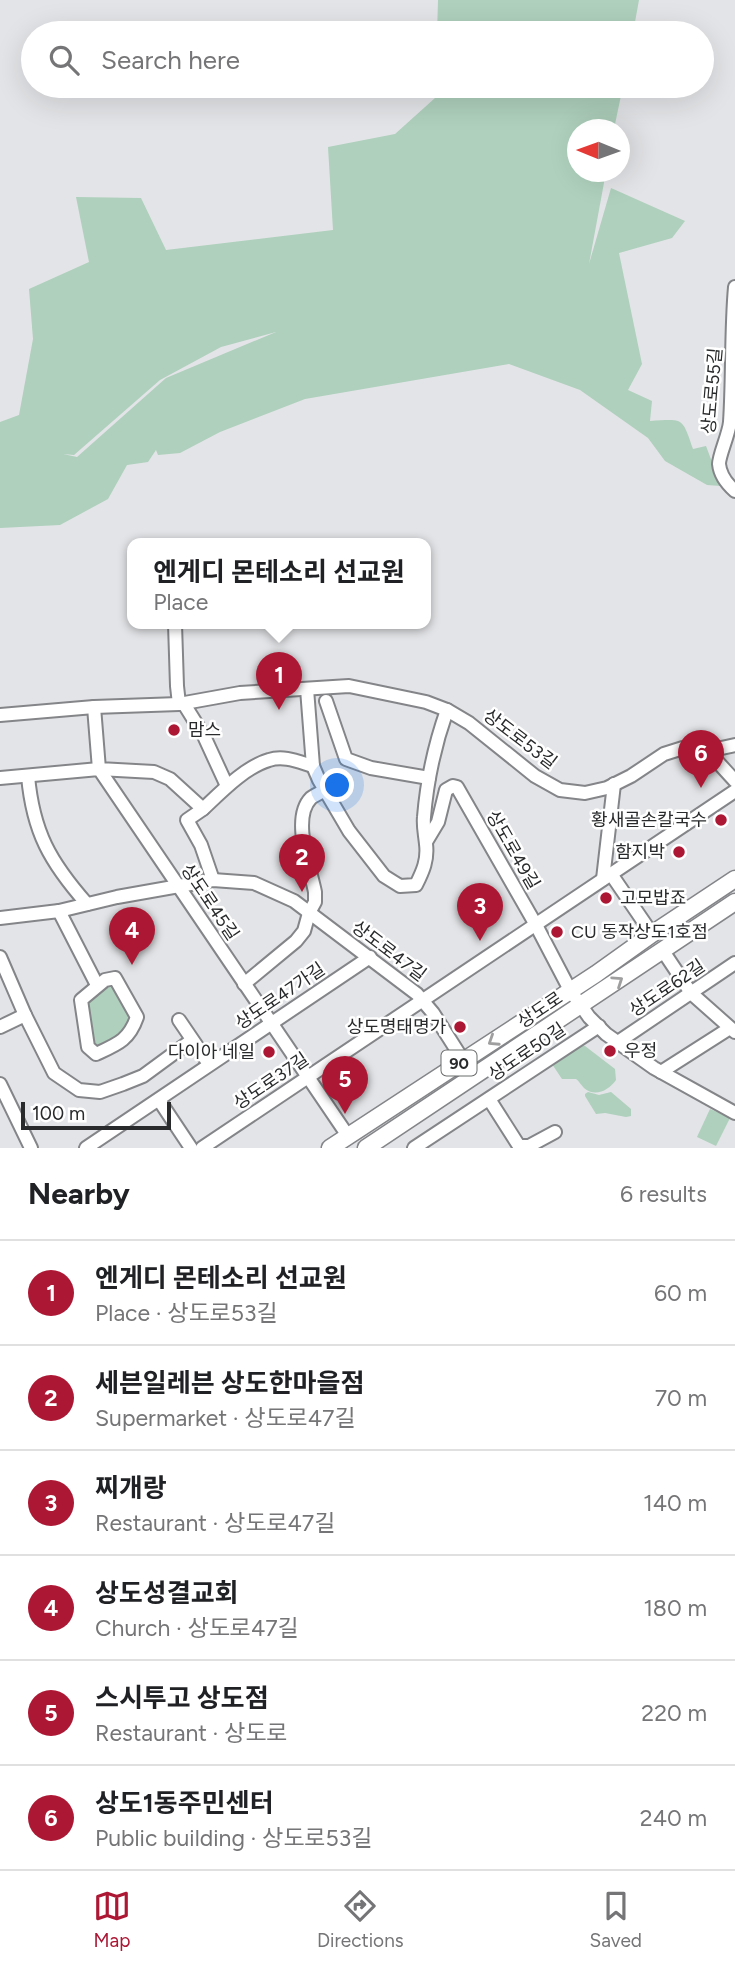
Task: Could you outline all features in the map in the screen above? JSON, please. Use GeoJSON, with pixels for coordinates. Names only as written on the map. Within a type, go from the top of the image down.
{"type":"FeatureCollection","features":[{"type":"Feature","properties":{"kind":"main road","name":"상도로"},"geometry":{"type":"LineString","coordinates":[[330,1148],[735,879]]}},
{"type":"Feature","properties":{"kind":"main road","name":"상도로"},"geometry":{"type":"LineString","coordinates":[[366,1148],[735,902]]}},
{"type":"Feature","properties":{"kind":"street","name":"상도로55길"},"geometry":{"type":"LineString","coordinates":[[719,463],[730,426],[735,287]]}},
{"type":"Feature","properties":{"kind":"street"},"geometry":{"type":"LineString","coordinates":[[735,457],[719,463],[725,481],[735,491]]}},
{"type":"Feature","properties":{"kind":"street"},"geometry":{"type":"LineString","coordinates":[[175,629],[182,704],[204,736],[227,786]]}},
{"type":"Feature","properties":{"kind":"street","name":"상도로53길"},"geometry":{"type":"LineString","coordinates":[[0,715],[94,707],[182,704],[240,694],[349,687],[426,702],[447,710],[469,723],[535,776],[560,790],[585,793],[607,788],[672,750],[683,748],[703,752],[735,745]]}},
{"type":"Feature","properties":{"kind":"street"},"geometry":{"type":"LineString","coordinates":[[307,688],[313,766],[349,831],[384,876],[400,886],[416,885],[424,869],[427,855],[423,831],[429,778],[437,739],[447,710]]}},
{"type":"Feature","properties":{"kind":"street"},"geometry":{"type":"LineString","coordinates":[[326,701],[345,759],[371,768],[429,778]]}},
{"type":"Feature","properties":{"kind":"street"},"geometry":{"type":"LineString","coordinates":[[94,707],[99,769]]}},
{"type":"Feature","properties":{"kind":"street"},"geometry":{"type":"LineString","coordinates":[[703,752],[714,758],[735,780]]}},
{"type":"Feature","properties":{"kind":"street"},"geometry":{"type":"LineString","coordinates":[[213,880],[201,845],[187,820],[227,786],[271,759],[290,759],[313,766]]}},
{"type":"Feature","properties":{"kind":"street"},"geometry":{"type":"LineString","coordinates":[[0,778],[99,769],[154,772],[170,779],[203,809]]}},
{"type":"Feature","properties":{"kind":"street","name":"상도로45길"},"geometry":{"type":"LineString","coordinates":[[99,769],[348,1136]]}},
{"type":"Feature","properties":{"kind":"street"},"geometry":{"type":"LineString","coordinates":[[28,776],[31,803],[41,839],[59,868],[88,904]]}},
{"type":"Feature","properties":{"kind":"street"},"geometry":{"type":"LineString","coordinates":[[614,784],[607,877],[652,934]]}},
{"type":"Feature","properties":{"kind":"street","name":"상도로49길"},"geometry":{"type":"LineString","coordinates":[[426,842],[438,822],[446,790],[457,787],[570,990]]}},
{"type":"Feature","properties":{"kind":"street"},"geometry":{"type":"LineString","coordinates":[[244,984],[296,941],[304,931],[309,913],[316,902],[301,824],[304,808],[312,797],[326,790]]}},
{"type":"Feature","properties":{"kind":"street","name":"상도로37길"},"geometry":{"type":"LineString","coordinates":[[202,1148],[735,791]]}},
{"type":"Feature","properties":{"kind":"street","name":"상도로47길"},"geometry":{"type":"LineString","coordinates":[[0,918],[60,911],[213,880],[254,883],[294,901],[423,1000],[463,1060]]}},
{"type":"Feature","properties":{"kind":"street"},"geometry":{"type":"LineString","coordinates":[[60,911],[97,985]]}},
{"type":"Feature","properties":{"kind":"street"},"geometry":{"type":"LineString","coordinates":[[661,1072],[732,1030],[691,993],[663,951]]}},
{"type":"Feature","properties":{"kind":"street"},"geometry":{"type":"LineString","coordinates":[[0,957],[54,1073],[79,1090],[100,1092],[143,1076],[192,1040]]}},
{"type":"Feature","properties":{"kind":"street","name":"상도로47가길"},"geometry":{"type":"LineString","coordinates":[[86,1148],[370,957]]}},
{"type":"Feature","properties":{"kind":"street","name":"상도로62길"},"geometry":{"type":"LineString","coordinates":[[618,1042],[735,963]]}},
{"type":"Feature","properties":{"kind":"street"},"geometry":{"type":"LineString","coordinates":[[115,978],[137,1017],[121,1043],[96,1054],[88,1047],[81,1000],[97,985],[105,979],[115,978]]}},
{"type":"Feature","properties":{"kind":"street"},"geometry":{"type":"LineString","coordinates":[[570,990],[598,1026],[618,1042],[661,1072],[735,1113]]}},
{"type":"Feature","properties":{"kind":"street"},"geometry":{"type":"LineString","coordinates":[[0,1027],[25,1015]]}},
{"type":"Feature","properties":{"kind":"street"},"geometry":{"type":"LineString","coordinates":[[178,1020],[209,1064]]}},
{"type":"Feature","properties":{"kind":"street","name":"상도로50길"},"geometry":{"type":"LineString","coordinates":[[414,1148],[598,1026]]}},
{"type":"Feature","properties":{"kind":"street"},"geometry":{"type":"LineString","coordinates":[[0,1084],[31,1148]]}},
{"type":"Feature","properties":{"kind":"street"},"geometry":{"type":"LineString","coordinates":[[489,1099],[519,1146],[529,1146],[555,1132]]}},
{"type":"Feature","properties":{"kind":"street"},"geometry":{"type":"LineString","coordinates":[[159,1100],[191,1148]]}},
{"type":"Feature","properties":{"kind":"green space"},"geometry":{"type":"Polygon","coordinates":[[[438,0],[639,0],[635,21],[437,21],[438,0]]]}},
{"type":"Feature","properties":{"kind":"green space"},"geometry":{"type":"Polygon","coordinates":[[[435,98],[620,98],[616,119],[567,119],[567,182],[604,182],[589,264],[611,188],[685,221],[672,238],[619,253],[642,364],[628,390],[652,401],[650,421],[680,422],[693,449],[706,446],[721,486],[707,485],[665,461],[648,438],[580,390],[509,364],[305,399],[220,432],[180,453],[158,455],[156,450],[148,462],[127,465],[108,499],[60,525],[0,528],[0,422],[19,415],[33,339],[29,289],[89,262],[76,197],[141,198],[166,250],[333,230],[328,147],[395,134],[435,98]],[[276,332],[221,347],[160,380],[74,455],[63,454],[77,457],[166,378],[276,332]]]}},
{"type":"Feature","properties":{"kind":"green space"},"geometry":{"type":"Polygon","coordinates":[[[115,978],[133,1024],[97,1053],[89,1044],[83,1000],[115,978]]]}},
{"type":"Feature","properties":{"kind":"green space"},"geometry":{"type":"Polygon","coordinates":[[[581,1045],[615,1069],[616,1080],[606,1090],[588,1091],[576,1079],[562,1079],[552,1064],[581,1045]]]}},
{"type":"Feature","properties":{"kind":"green space"},"geometry":{"type":"Polygon","coordinates":[[[588,1092],[599,1095],[611,1092],[631,1109],[631,1116],[596,1114],[585,1096],[588,1092]]]}},
{"type":"Feature","properties":{"kind":"green space"},"geometry":{"type":"Polygon","coordinates":[[[710,1109],[730,1118],[716,1146],[697,1137],[710,1109]]]}},
{"type":"Feature","properties":{"kind":"place","name":"엔게디 몬테소리 선교원"},"geometry":{"type":"Point","coordinates":[279,710]}},
{"type":"Feature","properties":{"kind":"place","name":"맘스"},"geometry":{"type":"Point","coordinates":[174,730]}},
{"type":"Feature","properties":{"kind":"place","name":"상도1동주민센터"},"geometry":{"type":"Point","coordinates":[701,788]}},
{"type":"Feature","properties":{"kind":"place","name":"황새골손칼국수"},"geometry":{"type":"Point","coordinates":[721,820]}},
{"type":"Feature","properties":{"kind":"place","name":"함지박"},"geometry":{"type":"Point","coordinates":[679,852]}},
{"type":"Feature","properties":{"kind":"place","name":"세븐일레븐 상도한마을점"},"geometry":{"type":"Point","coordinates":[302,892]}},
{"type":"Feature","properties":{"kind":"place","name":"고모밥죠"},"geometry":{"type":"Point","coordinates":[606,898]}},
{"type":"Feature","properties":{"kind":"place","name":"CU 동작상도1호점"},"geometry":{"type":"Point","coordinates":[557,932]}},
{"type":"Feature","properties":{"kind":"place","name":"찌개랑"},"geometry":{"type":"Point","coordinates":[480,941]}},
{"type":"Feature","properties":{"kind":"place","name":"상도성결교회"},"geometry":{"type":"Point","coordinates":[132,965]}},
{"type":"Feature","properties":{"kind":"place","name":"상도명태명가"},"geometry":{"type":"Point","coordinates":[460,1027]}},
{"type":"Feature","properties":{"kind":"place","name":"우정"},"geometry":{"type":"Point","coordinates":[610,1051]}},
{"type":"Feature","properties":{"kind":"place","name":"다이아 네일"},"geometry":{"type":"Point","coordinates":[269,1052]}},
{"type":"Feature","properties":{"kind":"place","name":"스시투고 상도점"},"geometry":{"type":"Point","coordinates":[345,1114]}}]}
